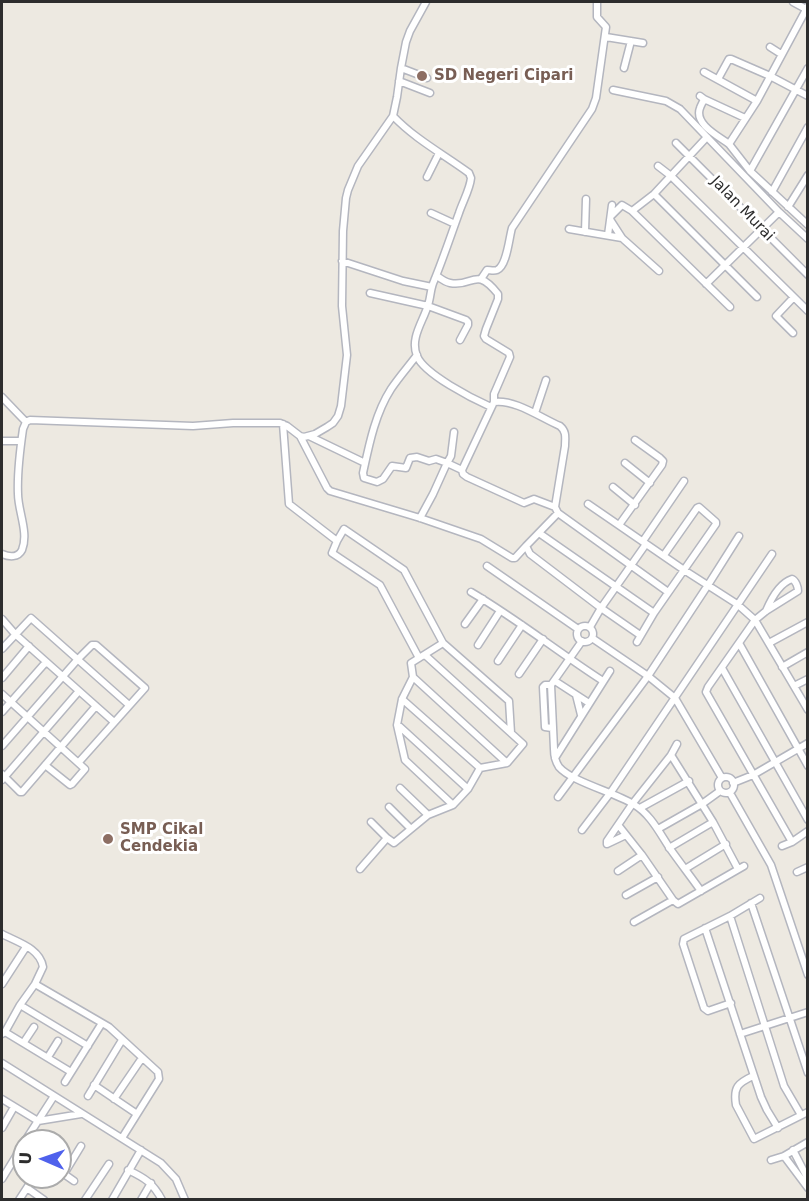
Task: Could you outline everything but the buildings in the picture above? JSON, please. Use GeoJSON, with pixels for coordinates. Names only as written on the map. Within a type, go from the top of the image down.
{"type":"FeatureCollection","features":[{"type":"Feature","properties":{"kind":"street"},"geometry":{"type":"LineString","coordinates":[[300,436],[309,436],[333,423],[341,406],[346,355],[342,317],[342,261],[344,212],[348,190],[358,165],[393,116],[408,36],[426,2]]}},
{"type":"Feature","properties":{"kind":"street"},"geometry":{"type":"LineString","coordinates":[[481,279],[487,270],[497,270],[502,265],[507,256],[513,228],[592,109],[596,99],[606,37],[606,27],[597,17],[597,2]]}},
{"type":"Feature","properties":{"kind":"street"},"geometry":{"type":"LineString","coordinates":[[729,144],[757,101],[781,54],[805,19],[807,8],[793,2]]}},
{"type":"Feature","properties":{"kind":"street"},"geometry":{"type":"LineString","coordinates":[[606,37],[643,43]]}},
{"type":"Feature","properties":{"kind":"street"},"geometry":{"type":"LineString","coordinates":[[624,68],[631,40]]}},
{"type":"Feature","properties":{"kind":"street"},"geometry":{"type":"LineString","coordinates":[[770,47],[781,54]]}},
{"type":"Feature","properties":{"kind":"street"},"geometry":{"type":"LineString","coordinates":[[718,79],[731,58],[807,96]]}},
{"type":"Feature","properties":{"kind":"street"},"geometry":{"type":"LineString","coordinates":[[401,68],[427,78]]}},
{"type":"Feature","properties":{"kind":"street"},"geometry":{"type":"LineString","coordinates":[[750,171],[807,68]]}},
{"type":"Feature","properties":{"kind":"street"},"geometry":{"type":"LineString","coordinates":[[704,72],[757,101]]}},
{"type":"Feature","properties":{"kind":"street"},"geometry":{"type":"LineString","coordinates":[[399,81],[430,93]]}},
{"type":"Feature","properties":{"kind":"street"},"geometry":{"type":"LineString","coordinates":[[613,90],[666,101],[674,105],[807,239]]}},
{"type":"Feature","properties":{"kind":"street"},"geometry":{"type":"LineString","coordinates":[[745,118],[702,97],[699,117],[706,126],[729,144],[750,171],[807,225]]}},
{"type":"Feature","properties":{"kind":"street"},"geometry":{"type":"LineString","coordinates":[[2,555],[16,555],[22,550],[24,529],[18,492],[21,441],[26,422],[30,420],[193,426],[244,423],[283,424],[300,436],[330,491],[481,539],[512,558],[515,558],[539,532],[556,510],[565,446],[564,430],[535,413],[500,402],[493,405],[454,389],[421,363],[417,356],[416,337],[428,306],[434,279],[471,178],[468,173],[411,134],[393,116]]}},
{"type":"Feature","properties":{"kind":"street"},"geometry":{"type":"LineString","coordinates":[[772,192],[807,127]]}},
{"type":"Feature","properties":{"kind":"street"},"geometry":{"type":"LineString","coordinates":[[632,211],[654,194],[707,137]]}},
{"type":"Feature","properties":{"kind":"street","name":"Jalan Murai"},"geometry":{"type":"LineString","coordinates":[[676,143],[807,274]]}},
{"type":"Feature","properties":{"kind":"street"},"geometry":{"type":"LineString","coordinates":[[427,177],[439,153]]}},
{"type":"Feature","properties":{"kind":"street"},"geometry":{"type":"LineString","coordinates":[[657,166],[671,176],[807,311]]}},
{"type":"Feature","properties":{"kind":"street"},"geometry":{"type":"LineString","coordinates":[[788,207],[807,175]]}},
{"type":"Feature","properties":{"kind":"street"},"geometry":{"type":"LineString","coordinates":[[801,185],[807,191]]}},
{"type":"Feature","properties":{"kind":"street"},"geometry":{"type":"LineString","coordinates":[[654,194],[757,297]]}},
{"type":"Feature","properties":{"kind":"street"},"geometry":{"type":"LineString","coordinates":[[585,232],[586,200]]}},
{"type":"Feature","properties":{"kind":"street"},"geometry":{"type":"LineString","coordinates":[[608,235],[612,205]]}},
{"type":"Feature","properties":{"kind":"street"},"geometry":{"type":"LineString","coordinates":[[611,219],[622,205],[632,211],[730,307]]}},
{"type":"Feature","properties":{"kind":"street"},"geometry":{"type":"LineString","coordinates":[[706,284],[779,212]]}},
{"type":"Feature","properties":{"kind":"street"},"geometry":{"type":"LineString","coordinates":[[431,213],[455,224]]}},
{"type":"Feature","properties":{"kind":"street"},"geometry":{"type":"LineString","coordinates":[[611,219],[622,238],[660,271]]}},
{"type":"Feature","properties":{"kind":"street"},"geometry":{"type":"LineString","coordinates":[[569,229],[622,238]]}},
{"type":"Feature","properties":{"kind":"street"},"geometry":{"type":"LineString","coordinates":[[342,261],[403,282],[432,287]]}},
{"type":"Feature","properties":{"kind":"street"},"geometry":{"type":"LineString","coordinates":[[437,276],[451,283],[481,279],[498,294],[484,336],[510,355],[494,394],[493,405],[462,470]]}},
{"type":"Feature","properties":{"kind":"street"},"geometry":{"type":"LineString","coordinates":[[370,293],[428,306],[466,320],[468,326],[460,340]]}},
{"type":"Feature","properties":{"kind":"street"},"geometry":{"type":"LineString","coordinates":[[793,298],[776,316],[793,333]]}},
{"type":"Feature","properties":{"kind":"street"},"geometry":{"type":"LineString","coordinates":[[417,356],[390,390],[383,403],[372,434],[363,473],[364,478],[377,482],[383,479],[392,466],[406,468],[410,458],[417,457],[429,461],[436,459],[447,463],[462,470],[467,477],[524,503],[534,499],[556,510],[668,592]]}},
{"type":"Feature","properties":{"kind":"street"},"geometry":{"type":"LineString","coordinates":[[535,413],[546,380]]}},
{"type":"Feature","properties":{"kind":"street"},"geometry":{"type":"LineString","coordinates":[[2,397],[26,422]]}},
{"type":"Feature","properties":{"kind":"street"},"geometry":{"type":"LineString","coordinates":[[283,424],[289,504],[337,541]]}},
{"type":"Feature","properties":{"kind":"street"},"geometry":{"type":"LineString","coordinates":[[420,518],[451,456],[454,432]]}},
{"type":"Feature","properties":{"kind":"street"},"geometry":{"type":"LineString","coordinates":[[309,436],[365,463]]}},
{"type":"Feature","properties":{"kind":"street"},"geometry":{"type":"LineString","coordinates":[[619,525],[651,483],[663,461],[635,440]]}},
{"type":"Feature","properties":{"kind":"street"},"geometry":{"type":"LineString","coordinates":[[2,441],[21,441]]}},
{"type":"Feature","properties":{"kind":"street"},"geometry":{"type":"LineString","coordinates":[[625,463],[651,483]]}},
{"type":"Feature","properties":{"kind":"street"},"geometry":{"type":"LineString","coordinates":[[590,627],[684,480]]}},
{"type":"Feature","properties":{"kind":"street"},"geometry":{"type":"LineString","coordinates":[[613,487],[635,505]]}},
{"type":"Feature","properties":{"kind":"street"},"geometry":{"type":"LineString","coordinates":[[588,504],[737,604],[755,620],[807,710]]}},
{"type":"Feature","properties":{"kind":"street"},"geometry":{"type":"LineString","coordinates":[[636,642],[716,522],[702,509],[696,508],[664,555]]}},
{"type":"Feature","properties":{"kind":"street"},"geometry":{"type":"LineString","coordinates":[[371,822],[394,843],[428,815],[453,805],[468,789],[480,768],[507,763],[523,744],[511,734],[422,657],[380,585],[332,552],[344,530],[404,570],[443,643],[509,701],[511,734]]}},
{"type":"Feature","properties":{"kind":"street"},"geometry":{"type":"LineString","coordinates":[[539,532],[654,613]]}},
{"type":"Feature","properties":{"kind":"street"},"geometry":{"type":"LineString","coordinates":[[558,797],[648,676],[739,536]]}},
{"type":"Feature","properties":{"kind":"street"},"geometry":{"type":"LineString","coordinates":[[526,546],[530,554],[640,635]]}},
{"type":"Feature","properties":{"kind":"street"},"geometry":{"type":"LineString","coordinates":[[582,830],[772,555]]}},
{"type":"Feature","properties":{"kind":"street"},"geometry":{"type":"LineString","coordinates":[[487,566],[578,629]]}},
{"type":"Feature","properties":{"kind":"street"},"geometry":{"type":"LineString","coordinates":[[766,611],[774,595],[787,580],[794,580],[798,588],[796,593],[755,620],[706,692],[792,842]]}},
{"type":"Feature","properties":{"kind":"street"},"geometry":{"type":"LineString","coordinates":[[471,592],[603,681]]}},
{"type":"Feature","properties":{"kind":"street"},"geometry":{"type":"LineString","coordinates":[[466,619],[483,599]]}},
{"type":"Feature","properties":{"kind":"street"},"geometry":{"type":"LineString","coordinates":[[478,645],[500,610]]}},
{"type":"Feature","properties":{"kind":"street"},"geometry":{"type":"LineString","coordinates":[[2,650],[31,618],[129,705]]}},
{"type":"Feature","properties":{"kind":"street"},"geometry":{"type":"LineString","coordinates":[[2,619],[15,634],[114,722]]}},
{"type":"Feature","properties":{"kind":"street"},"geometry":{"type":"LineString","coordinates":[[769,643],[807,622]]}},
{"type":"Feature","properties":{"kind":"street"},"geometry":{"type":"LineString","coordinates":[[498,661],[522,625]]}},
{"type":"Feature","properties":{"kind":"street"},"geometry":{"type":"LineString","coordinates":[[586,625],[590,627],[592,638],[582,641],[577,637],[578,629],[586,625]]}},
{"type":"Feature","properties":{"kind":"street"},"geometry":{"type":"LineString","coordinates":[[592,638],[648,676],[675,698],[722,778]]}},
{"type":"Feature","properties":{"kind":"street"},"geometry":{"type":"LineString","coordinates":[[519,674],[543,639]]}},
{"type":"Feature","properties":{"kind":"street"},"geometry":{"type":"LineString","coordinates":[[582,641],[553,683],[552,728],[555,758],[558,765],[573,776],[640,808],[658,829],[701,891]]}},
{"type":"Feature","properties":{"kind":"street"},"geometry":{"type":"LineString","coordinates":[[443,643],[411,663],[413,677],[402,699],[397,725],[405,760],[453,805]]}},
{"type":"Feature","properties":{"kind":"street"},"geometry":{"type":"LineString","coordinates":[[739,643],[807,766]]}},
{"type":"Feature","properties":{"kind":"street"},"geometry":{"type":"LineString","coordinates":[[2,746],[78,659],[92,645],[96,645],[144,689],[79,762]]}},
{"type":"Feature","properties":{"kind":"street"},"geometry":{"type":"LineString","coordinates":[[2,678],[29,646]]}},
{"type":"Feature","properties":{"kind":"street"},"geometry":{"type":"LineString","coordinates":[[782,667],[807,652]]}},
{"type":"Feature","properties":{"kind":"street"},"geometry":{"type":"LineString","coordinates":[[2,712],[46,662]]}},
{"type":"Feature","properties":{"kind":"street"},"geometry":{"type":"LineString","coordinates":[[722,668],[807,820]]}},
{"type":"Feature","properties":{"kind":"street"},"geometry":{"type":"LineString","coordinates":[[555,758],[610,670]]}},
{"type":"Feature","properties":{"kind":"street"},"geometry":{"type":"LineString","coordinates":[[413,677],[507,763]]}},
{"type":"Feature","properties":{"kind":"street"},"geometry":{"type":"LineString","coordinates":[[794,686],[807,679]]}},
{"type":"Feature","properties":{"kind":"street"},"geometry":{"type":"LineString","coordinates":[[553,683],[589,703]]}},
{"type":"Feature","properties":{"kind":"street"},"geometry":{"type":"LineString","coordinates":[[79,691],[2,777],[22,792],[96,706]]}},
{"type":"Feature","properties":{"kind":"street"},"geometry":{"type":"LineString","coordinates":[[2,694],[79,762],[85,770],[70,785],[45,765]]}},
{"type":"Feature","properties":{"kind":"street"},"geometry":{"type":"LineString","coordinates":[[576,695],[581,715]]}},
{"type":"Feature","properties":{"kind":"street"},"geometry":{"type":"LineString","coordinates":[[402,699],[480,768]]}},
{"type":"Feature","properties":{"kind":"street"},"geometry":{"type":"LineString","coordinates":[[397,725],[468,789]]}},
{"type":"Feature","properties":{"kind":"street"},"geometry":{"type":"LineString","coordinates":[[734,783],[753,775],[807,743]]}},
{"type":"Feature","properties":{"kind":"street"},"geometry":{"type":"LineString","coordinates":[[626,835],[607,844],[677,744]]}},
{"type":"Feature","properties":{"kind":"street"},"geometry":{"type":"LineString","coordinates":[[634,922],[701,891],[741,868],[671,755]]}},
{"type":"Feature","properties":{"kind":"street"},"geometry":{"type":"LineString","coordinates":[[722,778],[730,778],[734,783],[733,790],[725,794],[720,791],[717,785],[722,778]]}},
{"type":"Feature","properties":{"kind":"street"},"geometry":{"type":"LineString","coordinates":[[640,808],[689,781]]}},
{"type":"Feature","properties":{"kind":"street"},"geometry":{"type":"LineString","coordinates":[[400,788],[428,815]]}},
{"type":"Feature","properties":{"kind":"street"},"geometry":{"type":"LineString","coordinates":[[658,829],[720,791]]}},
{"type":"Feature","properties":{"kind":"street"},"geometry":{"type":"LineString","coordinates":[[730,792],[771,865],[807,975]]}},
{"type":"Feature","properties":{"kind":"street"},"geometry":{"type":"LineString","coordinates":[[389,807],[411,829]]}},
{"type":"Feature","properties":{"kind":"street"},"geometry":{"type":"LineString","coordinates":[[669,848],[713,822]]}},
{"type":"Feature","properties":{"kind":"street"},"geometry":{"type":"LineString","coordinates":[[619,826],[675,902]]}},
{"type":"Feature","properties":{"kind":"street"},"geometry":{"type":"LineString","coordinates":[[782,846],[807,831]]}},
{"type":"Feature","properties":{"kind":"street"},"geometry":{"type":"LineString","coordinates":[[360,869],[387,838]]}},
{"type":"Feature","properties":{"kind":"street"},"geometry":{"type":"LineString","coordinates":[[685,869],[726,844]]}},
{"type":"Feature","properties":{"kind":"street"},"geometry":{"type":"LineString","coordinates":[[618,871],[642,855]]}},
{"type":"Feature","properties":{"kind":"street"},"geometry":{"type":"LineString","coordinates":[[797,872],[807,868]]}},
{"type":"Feature","properties":{"kind":"street"},"geometry":{"type":"LineString","coordinates":[[626,895],[658,878]]}},
{"type":"Feature","properties":{"kind":"street"},"geometry":{"type":"LineString","coordinates":[[730,1003],[708,1011],[704,1008],[683,941],[686,937],[730,916],[760,898]]}},
{"type":"Feature","properties":{"kind":"street"},"geometry":{"type":"LineString","coordinates":[[752,903],[807,1073]]}},
{"type":"Feature","properties":{"kind":"street"},"geometry":{"type":"LineString","coordinates":[[730,916],[784,1086],[804,1114],[754,1139],[735,1098],[741,1081],[753,1076]]}},
{"type":"Feature","properties":{"kind":"street"},"geometry":{"type":"LineString","coordinates":[[705,928],[753,1076],[767,1110],[778,1128]]}},
{"type":"Feature","properties":{"kind":"street"},"geometry":{"type":"LineString","coordinates":[[2,934],[33,950],[39,956],[43,967],[35,984],[3,1033],[24,1042],[71,1072]]}},
{"type":"Feature","properties":{"kind":"street"},"geometry":{"type":"LineString","coordinates":[[2,984],[26,947]]}},
{"type":"Feature","properties":{"kind":"street"},"geometry":{"type":"LineString","coordinates":[[35,984],[109,1027],[159,1075],[159,1079],[122,1138]]}},
{"type":"Feature","properties":{"kind":"street"},"geometry":{"type":"LineString","coordinates":[[20,1005],[88,1046]]}},
{"type":"Feature","properties":{"kind":"street"},"geometry":{"type":"LineString","coordinates":[[740,1034],[807,1012]]}},
{"type":"Feature","properties":{"kind":"street"},"geometry":{"type":"LineString","coordinates":[[65,1082],[102,1023]]}},
{"type":"Feature","properties":{"kind":"street"},"geometry":{"type":"LineString","coordinates":[[24,1042],[34,1027]]}},
{"type":"Feature","properties":{"kind":"street"},"geometry":{"type":"LineString","coordinates":[[88,1096],[122,1040]]}},
{"type":"Feature","properties":{"kind":"street"},"geometry":{"type":"LineString","coordinates":[[48,1057],[58,1041]]}},
{"type":"Feature","properties":{"kind":"street"},"geometry":{"type":"LineString","coordinates":[[114,1099],[142,1058]]}},
{"type":"Feature","properties":{"kind":"street"},"geometry":{"type":"LineString","coordinates":[[2,1063],[160,1163],[176,1179],[185,1200]]}},
{"type":"Feature","properties":{"kind":"street"},"geometry":{"type":"LineString","coordinates":[[94,1085],[137,1114]]}},
{"type":"Feature","properties":{"kind":"street"},"geometry":{"type":"LineString","coordinates":[[33,1129],[54,1096]]}},
{"type":"Feature","properties":{"kind":"street"},"geometry":{"type":"LineString","coordinates":[[2,1099],[38,1121],[81,1114]]}},
{"type":"Feature","properties":{"kind":"street"},"geometry":{"type":"LineString","coordinates":[[2,1128],[14,1107]]}},
{"type":"Feature","properties":{"kind":"street"},"geometry":{"type":"LineString","coordinates":[[771,1161],[807,1142]]}},
{"type":"Feature","properties":{"kind":"street"},"geometry":{"type":"LineString","coordinates":[[72,1158],[81,1146]]}},
{"type":"Feature","properties":{"kind":"street"},"geometry":{"type":"LineString","coordinates":[[112,1200],[141,1150]]}},
{"type":"Feature","properties":{"kind":"street"},"geometry":{"type":"LineString","coordinates":[[792,1150],[807,1179]]}},
{"type":"Feature","properties":{"kind":"street"},"geometry":{"type":"LineString","coordinates":[[784,1156],[807,1188]]}},
{"type":"Feature","properties":{"kind":"street"},"geometry":{"type":"LineString","coordinates":[[2,1179],[12,1163]]}},
{"type":"Feature","properties":{"kind":"street"},"geometry":{"type":"LineString","coordinates":[[85,1200],[109,1164]]}},
{"type":"Feature","properties":{"kind":"street"},"geometry":{"type":"LineString","coordinates":[[128,1170],[151,1183],[162,1200]]}},
{"type":"Feature","properties":{"kind":"street"},"geometry":{"type":"LineString","coordinates":[[141,1200],[151,1183]]}},
{"type":"Feature","properties":{"kind":"street"},"geometry":{"type":"LineString","coordinates":[[28,1189],[44,1200]]}},
{"type":"Feature","properties":{"kind":"place","name":"SD Negeri Cipari"},"geometry":{"type":"Point","coordinates":[422,76]}},
{"type":"Feature","properties":{"kind":"place","name":"SMP Cikal Cendekia"},"geometry":{"type":"Point","coordinates":[108,839]}}]}
